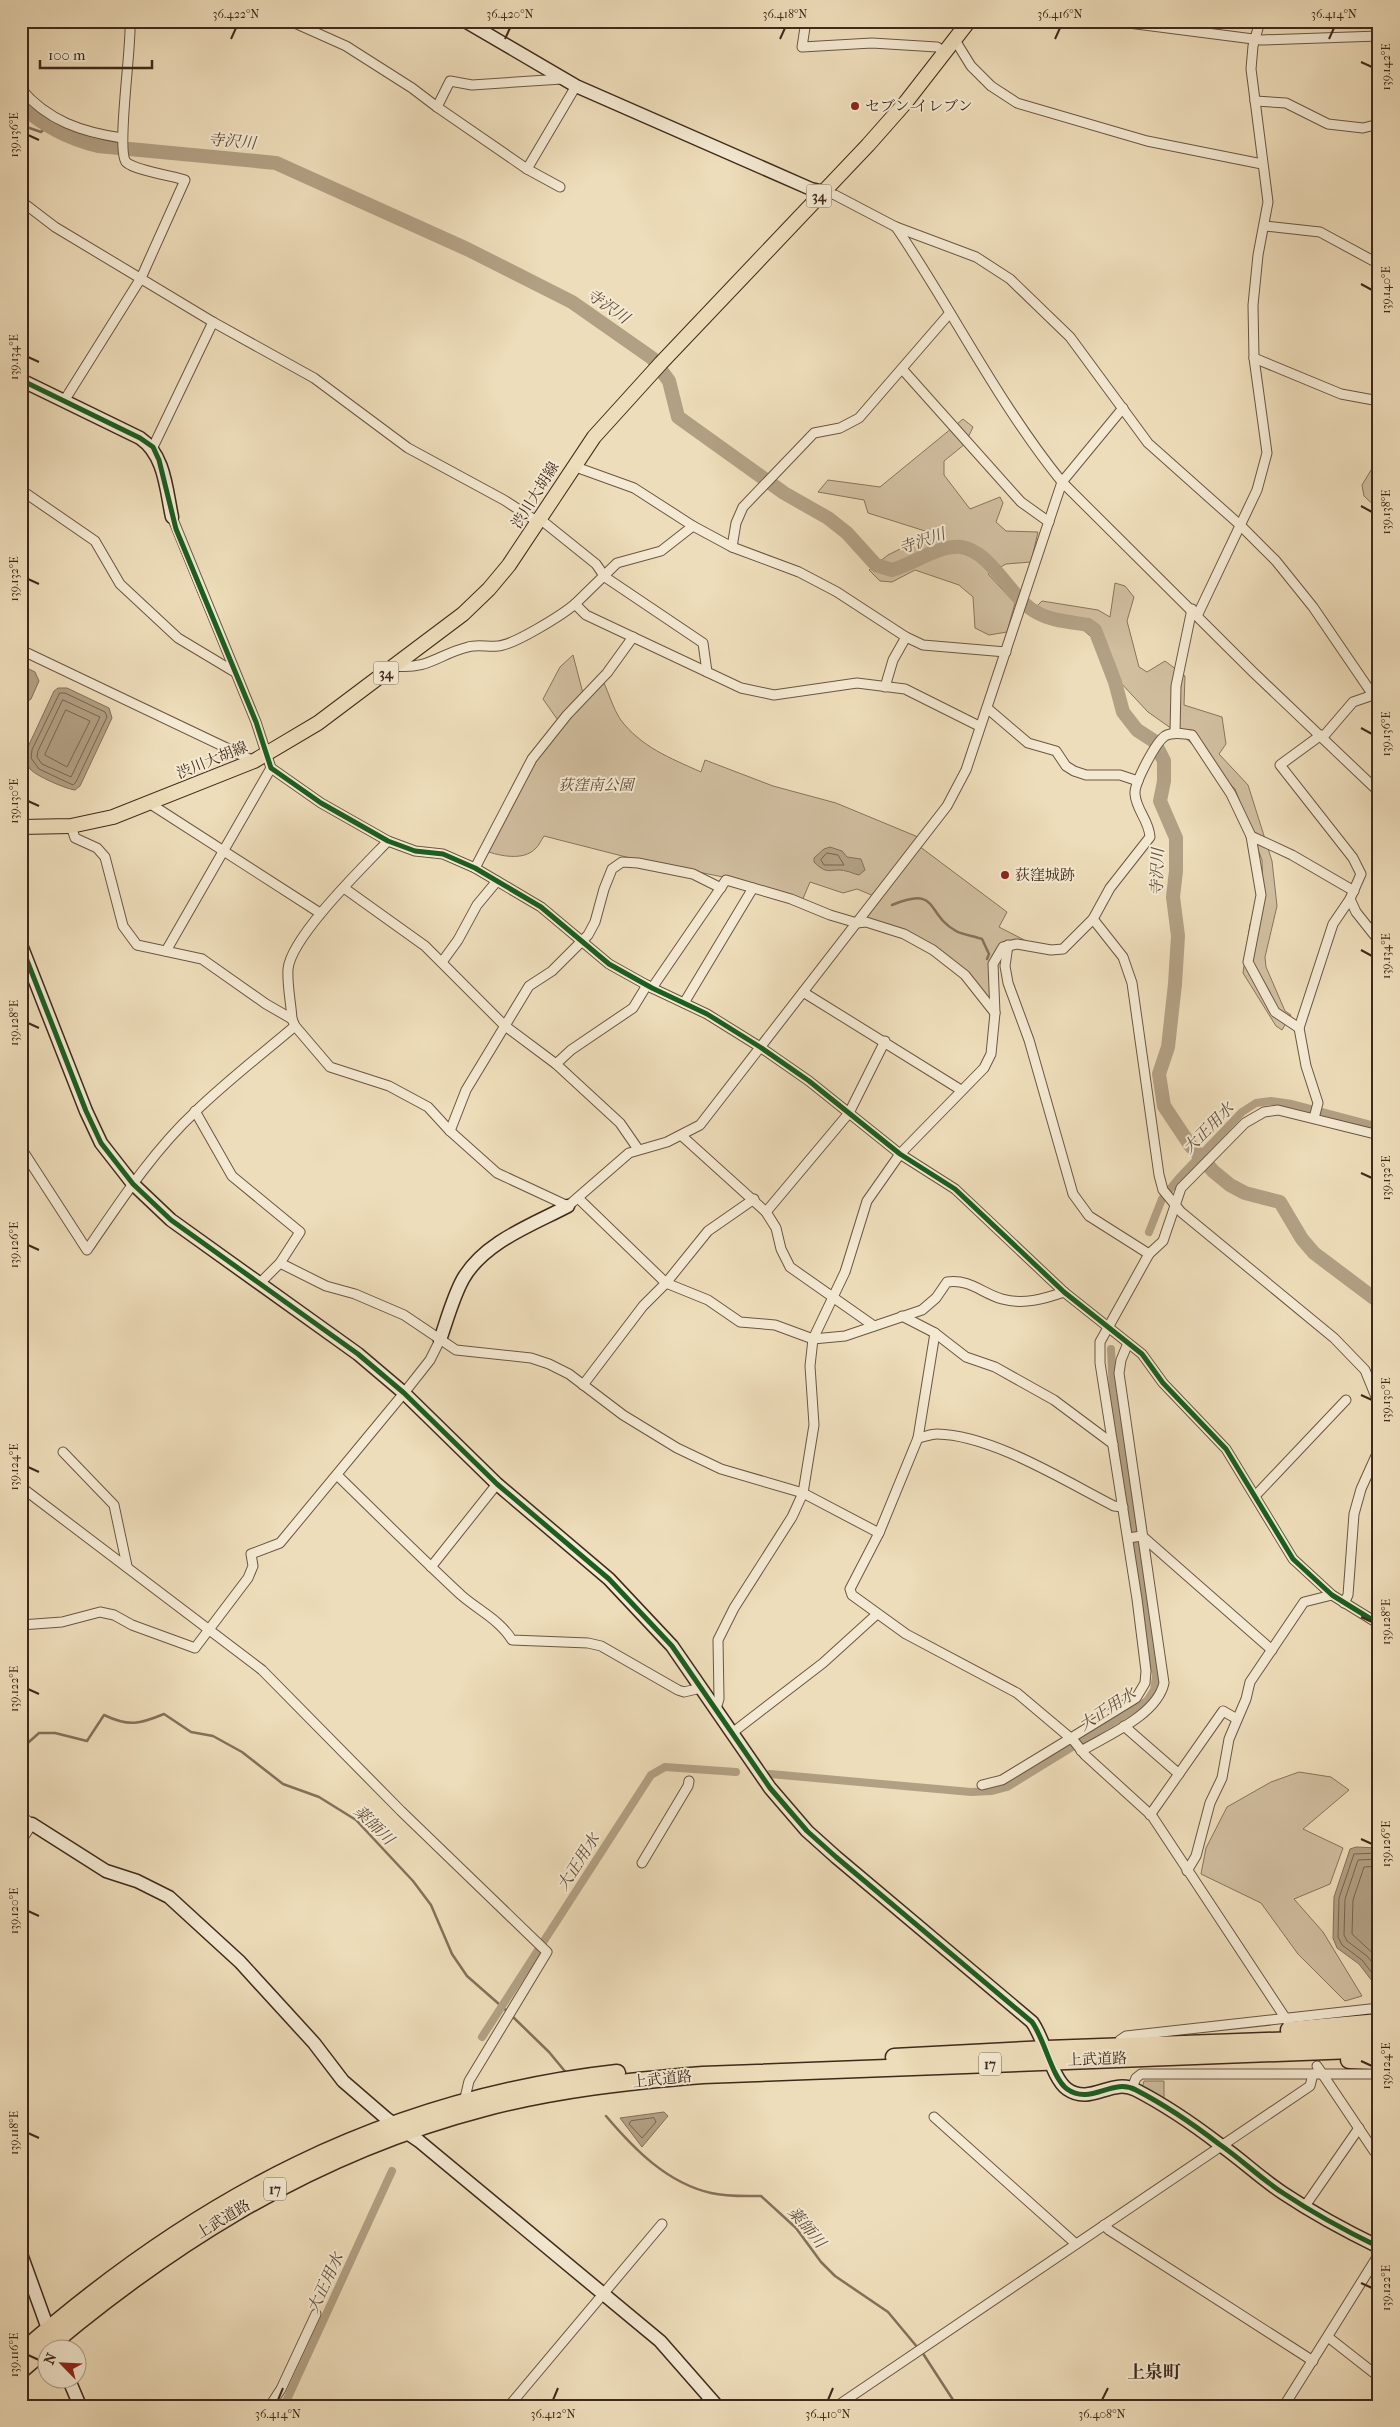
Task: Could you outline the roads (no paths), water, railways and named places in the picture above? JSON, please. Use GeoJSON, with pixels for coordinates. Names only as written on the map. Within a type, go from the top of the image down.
{"type":"FeatureCollection","features":[{"type":"Feature","properties":{"kind":"highway"},"geometry":{"type":"LineString","coordinates":[[1167,2051],[1194,2039],[1379,2022]]}},
{"type":"Feature","properties":{"kind":"highway","name":"上武道路"},"geometry":{"type":"LineString","coordinates":[[1049,2055],[1119,2046],[1167,2051],[1379,2037]]}},
{"type":"Feature","properties":{"kind":"highway","name":"上武道路"},"geometry":{"type":"LineString","coordinates":[[53,2340],[113,2277],[176,2232],[236,2196],[312,2157],[401,2128],[464,2102],[567,2085],[728,2064],[1167,2051],[1379,2049]]}},
{"type":"Feature","properties":{"kind":"highway"},"geometry":{"type":"LineString","coordinates":[[1167,2051],[1216,2060],[1379,2061]]}},
{"type":"Feature","properties":{"kind":"highway","name":"上武道路"},"geometry":{"type":"LineString","coordinates":[[401,2128],[485,2108],[567,2085]]}},
{"type":"Feature","properties":{"kind":"highway","name":"上武道路"},"geometry":{"type":"LineString","coordinates":[[21,2353],[38,2346]]}},
{"type":"Feature","properties":{"kind":"highway","name":"上武道路"},"geometry":{"type":"LineString","coordinates":[[21,2370],[38,2354]]}},
{"type":"Feature","properties":{"kind":"main road","name":"渋川大胡線"},"geometry":{"type":"LineString","coordinates":[[21,828],[71,826],[113,817],[254,761],[318,723],[478,601],[509,565],[594,437],[656,368],[824,192],[906,102],[969,21]]}},
{"type":"Feature","properties":{"kind":"street"},"geometry":{"type":"LineString","coordinates":[[64,401],[141,278],[185,180],[130,165],[123,156],[122,140],[131,44],[130,21]]}},
{"type":"Feature","properties":{"kind":"street"},"geometry":{"type":"LineString","coordinates":[[290,21],[346,46],[412,88],[527,169],[560,188]]}},
{"type":"Feature","properties":{"kind":"street"},"geometry":{"type":"LineString","coordinates":[[465,21],[576,86],[802,185],[835,195],[896,227],[976,257],[1010,279],[1070,336],[1148,443],[1240,525],[1276,561],[1313,607],[1376,694],[1353,702],[1322,736],[1280,765],[1353,858],[1361,874],[1352,895],[1333,924],[1299,1028],[1316,1113]]}},
{"type":"Feature","properties":{"kind":"street"},"geometry":{"type":"LineString","coordinates":[[806,21],[802,47],[872,43],[937,47],[958,45],[971,66],[991,86],[1017,103],[1147,141],[1262,164]]}},
{"type":"Feature","properties":{"kind":"street"},"geometry":{"type":"LineString","coordinates":[[1113,21],[1255,39],[1379,36]]}},
{"type":"Feature","properties":{"kind":"street"},"geometry":{"type":"LineString","coordinates":[[1175,733],[1176,686],[1195,612],[1258,490],[1267,453],[1254,358],[1253,305],[1258,255],[1265,226],[1268,202],[1251,60],[1260,21]]}},
{"type":"Feature","properties":{"kind":"street"},"geometry":{"type":"LineString","coordinates":[[437,107],[450,81],[472,85],[562,79]]}},
{"type":"Feature","properties":{"kind":"street"},"geometry":{"type":"LineString","coordinates":[[527,169],[576,86]]}},
{"type":"Feature","properties":{"kind":"street"},"geometry":{"type":"LineString","coordinates":[[21,89],[44,110],[70,126],[122,140]]}},
{"type":"Feature","properties":{"kind":"street"},"geometry":{"type":"LineString","coordinates":[[1255,101],[1286,103],[1328,124],[1363,128],[1379,124]]}},
{"type":"Feature","properties":{"kind":"street"},"geometry":{"type":"LineString","coordinates":[[21,201],[56,227],[212,322],[314,378],[408,448],[539,521],[596,564],[605,577],[703,643],[707,672]]}},
{"type":"Feature","properties":{"kind":"street"},"geometry":{"type":"LineString","coordinates":[[1265,226],[1320,232],[1379,264]]}},
{"type":"Feature","properties":{"kind":"street"},"geometry":{"type":"LineString","coordinates":[[896,227],[949,314],[1039,454],[1062,482],[1195,612],[1253,672],[1379,792]]}},
{"type":"Feature","properties":{"kind":"street"},"geometry":{"type":"LineString","coordinates":[[732,547],[736,522],[744,507],[814,433],[840,428],[859,418],[949,314]]}},
{"type":"Feature","properties":{"kind":"street"},"geometry":{"type":"LineString","coordinates":[[153,447],[212,322]]}},
{"type":"Feature","properties":{"kind":"street"},"geometry":{"type":"LineString","coordinates":[[1254,358],[1341,394],[1379,401]]}},
{"type":"Feature","properties":{"kind":"street"},"geometry":{"type":"LineString","coordinates":[[902,370],[1021,502],[1048,522]]}},
{"type":"Feature","properties":{"kind":"street"},"geometry":{"type":"LineString","coordinates":[[21,380],[140,438],[153,447],[161,468],[172,517],[272,768],[321,803],[388,842],[415,851],[443,854],[475,868],[541,907],[609,964],[706,1014],[760,1047],[809,1081],[900,1154],[955,1189],[1064,1292],[1142,1354],[1163,1383],[1226,1449],[1256,1495],[1293,1559],[1332,1595],[1379,1624]]}},
{"type":"Feature","properties":{"kind":"street"},"geometry":{"type":"LineString","coordinates":[[21,1625],[62,1622],[100,1612],[114,1615],[132,1625],[195,1648],[248,1578],[253,1566],[251,1554],[280,1543],[430,1360],[440,1340],[462,1280],[474,1263],[498,1243],[573,1202],[617,1162],[638,1149],[682,1136],[700,1125],[948,806],[966,770],[979,726],[987,708],[1062,482],[1123,408]]}},
{"type":"Feature","properties":{"kind":"street"},"geometry":{"type":"LineString","coordinates":[[573,466],[634,488],[693,526],[732,547],[799,572],[837,592],[906,637],[923,645],[1006,652]]}},
{"type":"Feature","properties":{"kind":"street"},"geometry":{"type":"LineString","coordinates":[[21,490],[94,541],[120,584],[178,638],[233,671]]}},
{"type":"Feature","properties":{"kind":"street"},"geometry":{"type":"LineString","coordinates":[[395,666],[406,668],[430,664],[468,647],[500,646],[558,618],[605,577],[616,563],[661,551],[693,526]]}},
{"type":"Feature","properties":{"kind":"street"},"geometry":{"type":"LineString","coordinates":[[575,604],[586,615],[741,688],[774,695],[856,683],[905,689],[979,726]]}},
{"type":"Feature","properties":{"kind":"street"},"geometry":{"type":"LineString","coordinates":[[475,868],[532,759],[568,715],[607,674],[633,636]]}},
{"type":"Feature","properties":{"kind":"street"},"geometry":{"type":"LineString","coordinates":[[885,687],[893,660],[906,637]]}},
{"type":"Feature","properties":{"kind":"street"},"geometry":{"type":"LineString","coordinates":[[21,650],[254,761]]}},
{"type":"Feature","properties":{"kind":"street"},"geometry":{"type":"LineString","coordinates":[[987,708],[1028,743],[1056,751],[1066,766],[1074,771],[1086,775],[1120,775],[1138,781]]}},
{"type":"Feature","properties":{"kind":"street"},"geometry":{"type":"LineString","coordinates":[[716,1709],[719,1699],[718,1640],[734,1608],[792,1517],[803,1493],[814,1425],[810,1366],[812,1339],[845,1272],[867,1201],[900,1154],[984,1068],[991,1054],[995,1013],[996,992],[992,978],[993,964],[1002,947],[1017,944],[1051,950],[1064,949],[1092,919],[1110,888],[1150,837],[1150,826],[1136,803],[1134,791],[1152,754],[1165,737],[1175,733],[1192,735],[1232,794],[1251,836],[1261,895],[1248,962],[1275,1012],[1299,1028]]}},
{"type":"Feature","properties":{"kind":"street"},"geometry":{"type":"LineString","coordinates":[[166,951],[272,768]]}},
{"type":"Feature","properties":{"kind":"street"},"geometry":{"type":"LineString","coordinates":[[149,803],[320,913]]}},
{"type":"Feature","properties":{"kind":"street"},"geometry":{"type":"LineString","coordinates":[[71,826],[75,838],[98,848],[104,857],[123,926],[137,945],[202,960],[294,1023],[330,1067],[389,1086],[428,1107],[450,1131],[497,1173],[573,1202],[666,1283],[708,1300],[740,1322],[775,1325],[812,1339],[845,1336],[922,1310],[936,1298],[947,1282],[961,1280],[1002,1299],[1021,1302],[1038,1300],[1064,1292]]}},
{"type":"Feature","properties":{"kind":"street"},"geometry":{"type":"LineString","coordinates":[[1251,836],[1292,855],[1352,895],[1356,912],[1379,940]]}},
{"type":"Feature","properties":{"kind":"street"},"geometry":{"type":"LineString","coordinates":[[294,1023],[288,968],[292,956],[320,913],[388,842]]}},
{"type":"Feature","properties":{"kind":"street"},"geometry":{"type":"LineString","coordinates":[[450,1131],[466,1090],[529,986],[552,971],[588,935],[595,922],[604,889],[612,869],[622,862],[638,863],[693,874],[721,888]]}},
{"type":"Feature","properties":{"kind":"street"},"geometry":{"type":"LineString","coordinates":[[556,1064],[571,1050],[632,1008],[726,880],[791,899],[857,923],[866,922],[904,934],[933,950],[965,975],[995,1013]]}},
{"type":"Feature","properties":{"kind":"street"},"geometry":{"type":"LineString","coordinates":[[442,962],[458,940],[476,905],[497,881]]}},
{"type":"Feature","properties":{"kind":"street"},"geometry":{"type":"LineString","coordinates":[[344,888],[408,932],[442,962],[505,1026],[556,1064],[620,1123],[638,1149]]}},
{"type":"Feature","properties":{"kind":"street"},"geometry":{"type":"LineString","coordinates":[[684,1003],[753,888]]}},
{"type":"Feature","properties":{"kind":"street"},"geometry":{"type":"LineString","coordinates":[[1092,919],[1123,957],[1132,984],[1158,1166],[1164,1190],[1181,1212],[1346,1351],[1365,1370],[1376,1397],[1379,1412]]}},
{"type":"Feature","properties":{"kind":"street"},"geometry":{"type":"LineString","coordinates":[[21,945],[86,1111],[101,1142],[133,1184],[172,1220],[358,1354],[404,1393],[497,1484],[609,1579],[666,1639],[778,1798],[807,1831],[1032,2022],[1060,2082],[1074,2092],[1088,2095],[1117,2086],[1132,2088],[1221,2145],[1282,2192],[1379,2247]]}},
{"type":"Feature","properties":{"kind":"street"},"geometry":{"type":"LineString","coordinates":[[1008,945],[1005,966],[1008,983],[1029,1040],[1073,1194],[1089,1216],[1149,1254]]}},
{"type":"Feature","properties":{"kind":"street"},"geometry":{"type":"LineString","coordinates":[[803,992],[885,1041],[961,1090]]}},
{"type":"Feature","properties":{"kind":"street"},"geometry":{"type":"LineString","coordinates":[[21,1148],[87,1250],[133,1184],[195,1111],[294,1023]]}},
{"type":"Feature","properties":{"kind":"street"},"geometry":{"type":"LineString","coordinates":[[766,1212],[848,1113],[885,1041]]}},
{"type":"Feature","properties":{"kind":"street"},"geometry":{"type":"LineString","coordinates":[[982,1785],[996,1783],[1077,1745],[1124,1726],[1155,1704],[1161,1695],[1164,1683],[1135,1537],[1123,1507],[1100,1363],[1100,1342],[1149,1254],[1163,1241],[1173,1202],[1181,1188],[1245,1123],[1264,1112],[1278,1110],[1316,1113],[1379,1136]]}},
{"type":"Feature","properties":{"kind":"street"},"geometry":{"type":"LineString","coordinates":[[195,1111],[232,1176],[300,1232],[280,1262],[260,1283]]}},
{"type":"Feature","properties":{"kind":"street"},"geometry":{"type":"LineString","coordinates":[[682,1136],[754,1199],[766,1212],[776,1228],[781,1249],[790,1267],[874,1326]]}},
{"type":"Feature","properties":{"kind":"street"},"geometry":{"type":"LineString","coordinates":[[583,1385],[644,1306],[666,1283],[708,1231],[754,1199]]}},
{"type":"Feature","properties":{"kind":"street"},"geometry":{"type":"LineString","coordinates":[[280,1262],[326,1286],[355,1294],[404,1315],[456,1350],[531,1358],[569,1374],[623,1414],[677,1448],[721,1469],[803,1493],[879,1533]]}},
{"type":"Feature","properties":{"kind":"street"},"geometry":{"type":"LineString","coordinates":[[902,1316],[935,1333],[966,1357],[994,1367],[1054,1400],[1113,1444]]}},
{"type":"Feature","properties":{"kind":"street"},"geometry":{"type":"LineString","coordinates":[[935,1333],[918,1438],[879,1533],[850,1589],[852,1595],[906,1634],[1017,1693],[1077,1745],[1150,1815],[1288,2021]]}},
{"type":"Feature","properties":{"kind":"street"},"geometry":{"type":"LineString","coordinates":[[1077,1745],[1136,1698],[1145,1683],[1146,1671],[1120,1373],[1121,1360],[1128,1343]]}},
{"type":"Feature","properties":{"kind":"street"},"geometry":{"type":"LineString","coordinates":[[1256,1495],[1346,1400]]}},
{"type":"Feature","properties":{"kind":"street"},"geometry":{"type":"LineString","coordinates":[[918,1438],[935,1434],[964,1438],[1003,1451],[1114,1506],[1123,1507]]}},
{"type":"Feature","properties":{"kind":"street"},"geometry":{"type":"LineString","coordinates":[[1344,1603],[1348,1596],[1354,1514],[1361,1489],[1379,1449]]}},
{"type":"Feature","properties":{"kind":"street"},"geometry":{"type":"LineString","coordinates":[[63,1452],[114,1505],[127,1566]]}},
{"type":"Feature","properties":{"kind":"street"},"geometry":{"type":"LineString","coordinates":[[337,1475],[473,1606],[486,1612],[512,1640],[594,1644],[607,1649],[678,1690],[684,1692],[700,1688]]}},
{"type":"Feature","properties":{"kind":"street"},"geometry":{"type":"LineString","coordinates":[[431,1567],[497,1484]]}},
{"type":"Feature","properties":{"kind":"street"},"geometry":{"type":"LineString","coordinates":[[21,1487],[262,1670],[401,1810],[547,1952],[466,2086],[464,2102]]}},
{"type":"Feature","properties":{"kind":"street"},"geometry":{"type":"LineString","coordinates":[[1135,1537],[1272,1650]]}},
{"type":"Feature","properties":{"kind":"street"},"geometry":{"type":"LineString","coordinates":[[1187,1871],[1196,1856],[1210,1803],[1222,1778],[1229,1739],[1246,1699],[1250,1682],[1304,1602],[1332,1595]]}},
{"type":"Feature","properties":{"kind":"street"},"geometry":{"type":"LineString","coordinates":[[732,1733],[823,1663],[877,1614]]}},
{"type":"Feature","properties":{"kind":"street"},"geometry":{"type":"LineString","coordinates":[[1150,1815],[1223,1711],[1238,1719]]}},
{"type":"Feature","properties":{"kind":"street"},"geometry":{"type":"LineString","coordinates":[[1124,1726],[1179,1774]]}},
{"type":"Feature","properties":{"kind":"street"},"geometry":{"type":"LineString","coordinates":[[642,1863],[688,1786],[689,1781]]}},
{"type":"Feature","properties":{"kind":"street"},"geometry":{"type":"LineString","coordinates":[[21,1842],[27,1820],[106,1871],[136,1881],[169,1897],[240,1962],[314,2044],[343,2081],[604,2293],[660,2341],[717,2406]]}},
{"type":"Feature","properties":{"kind":"street"},"geometry":{"type":"LineString","coordinates":[[1119,2046],[1120,2040],[1126,2036],[1288,2021],[1379,2008]]}},
{"type":"Feature","properties":{"kind":"street"},"geometry":{"type":"LineString","coordinates":[[1132,2088],[1136,2078],[1141,2074],[1315,2070],[1323,2074],[1379,2074]]}},
{"type":"Feature","properties":{"kind":"street"},"geometry":{"type":"LineString","coordinates":[[837,2406],[1310,2086],[1315,2070]]}},
{"type":"Feature","properties":{"kind":"street"},"geometry":{"type":"LineString","coordinates":[[1323,2074],[1374,2151],[1379,2154]]}},
{"type":"Feature","properties":{"kind":"street"},"geometry":{"type":"LineString","coordinates":[[934,2118],[1076,2244]]}},
{"type":"Feature","properties":{"kind":"street"},"geometry":{"type":"LineString","coordinates":[[1305,2206],[1359,2128]]}},
{"type":"Feature","properties":{"kind":"street"},"geometry":{"type":"LineString","coordinates":[[509,2406],[662,2224]]}},
{"type":"Feature","properties":{"kind":"street"},"geometry":{"type":"LineString","coordinates":[[1104,2225],[1313,2361]]}},
{"type":"Feature","properties":{"kind":"street"},"geometry":{"type":"LineString","coordinates":[[1284,2406],[1379,2254]]}},
{"type":"Feature","properties":{"kind":"street"},"geometry":{"type":"LineString","coordinates":[[22,2256],[53,2340]]}},
{"type":"Feature","properties":{"kind":"street"},"geometry":{"type":"LineString","coordinates":[[270,2406],[281,2389],[316,2314]]}},
{"type":"Feature","properties":{"kind":"street"},"geometry":{"type":"LineString","coordinates":[[1328,2337],[1379,2377]]}},
{"type":"Feature","properties":{"kind":"street"},"geometry":{"type":"LineString","coordinates":[[73,2390],[80,2406]]}},
{"type":"Feature","properties":{"kind":"water"},"geometry":{"type":"Polygon","coordinates":[[[21,665],[35,672],[39,681],[31,699],[21,706],[21,665]]]}},
{"type":"Feature","properties":{"kind":"water"},"geometry":{"type":"Polygon","coordinates":[[[58,688],[67,688],[109,708],[112,718],[80,786],[75,790],[58,785],[38,775],[30,769],[26,757],[27,749],[54,691],[58,688]]]}},
{"type":"Feature","properties":{"kind":"water"},"geometry":{"type":"Polygon","coordinates":[[[830,847],[842,851],[847,857],[861,859],[865,870],[859,875],[848,871],[827,870],[819,867],[814,862],[814,858],[824,849],[830,847]]]}},
{"type":"Feature","properties":{"kind":"water"},"geometry":{"type":"Polygon","coordinates":[[[1356,1847],[1379,1848],[1379,1990],[1359,1964],[1337,1948],[1333,1938],[1334,1897],[1350,1849],[1356,1847]]]}},
{"type":"Feature","properties":{"kind":"water"},"geometry":{"type":"Polygon","coordinates":[[[664,2112],[668,2116],[642,2147],[620,2118],[664,2112]]]}},
{"type":"Feature","properties":{"kind":"waterway","name":"寺沢川"},"geometry":{"type":"LineString","coordinates":[[21,106],[57,131],[77,140],[98,146],[276,163],[467,249],[572,302],[652,358],[669,381],[678,417],[784,493],[828,518],[847,533],[876,565],[892,570],[944,549],[961,547],[972,550],[991,566],[1027,606],[1036,612],[1055,619],[1088,625],[1095,630],[1115,682],[1123,712],[1137,730],[1154,741],[1164,761],[1164,781],[1160,801],[1176,838],[1176,871],[1173,897],[1178,936],[1175,984],[1168,1047],[1159,1074],[1164,1106],[1190,1145],[1213,1171],[1230,1185],[1245,1193],[1280,1202],[1302,1239],[1314,1253],[1379,1302]]}},
{"type":"Feature","properties":{"kind":"waterway"},"geometry":{"type":"LineString","coordinates":[[21,125],[41,132],[47,126]]}},
{"type":"Feature","properties":{"kind":"waterway","name":"寺沢川"},"geometry":{"type":"LineString","coordinates":[[467,248],[464,253],[517,277]]}},
{"type":"Feature","properties":{"kind":"waterway"},"geometry":{"type":"LineString","coordinates":[[892,905],[918,898],[925,900],[946,924],[956,931],[982,939],[989,954],[987,959]]}},
{"type":"Feature","properties":{"kind":"waterway","name":"大正用水"},"geometry":{"type":"LineString","coordinates":[[1149,1232],[1162,1199],[1179,1178],[1242,1112],[1256,1103],[1271,1101],[1292,1104],[1379,1127]]}},
{"type":"Feature","properties":{"kind":"waterway","name":"大正用水"},"geometry":{"type":"LineString","coordinates":[[770,1774],[971,1792],[992,1791],[1007,1787],[1147,1701],[1154,1690],[1156,1676],[1113,1393],[1111,1349]]}},
{"type":"Feature","properties":{"kind":"waterway","name":"薬師川"},"geometry":{"type":"LineString","coordinates":[[21,1749],[39,1733],[55,1733],[87,1741],[104,1715],[113,1719],[134,1723],[164,1714],[191,1732],[213,1736],[242,1752],[283,1784],[319,1797],[356,1820],[413,1881],[431,1905],[452,1954],[467,1976],[508,2012]]}},
{"type":"Feature","properties":{"kind":"waterway","name":"大正用水"},"geometry":{"type":"LineString","coordinates":[[482,2037],[651,1775],[665,1767],[736,1772]]}},
{"type":"Feature","properties":{"kind":"waterway","name":"薬師川"},"geometry":{"type":"LineString","coordinates":[[512,2016],[549,2052],[568,2075]]}},
{"type":"Feature","properties":{"kind":"waterway","name":"薬師川"},"geometry":{"type":"LineString","coordinates":[[606,2116],[628,2141],[652,2163],[680,2181],[711,2193],[761,2196],[796,2228],[821,2262],[835,2276],[888,2312],[918,2348]]}},
{"type":"Feature","properties":{"kind":"waterway","name":"大正用水"},"geometry":{"type":"LineString","coordinates":[[284,2406],[392,2171]]}},
{"type":"Feature","properties":{"kind":"waterway","name":"薬師川"},"geometry":{"type":"LineString","coordinates":[[922,2352],[957,2406]]}},
{"type":"Feature","properties":{"kind":"place","name":"セブン-イレブン"},"geometry":{"type":"Point","coordinates":[855,106]}},
{"type":"Feature","properties":{"kind":"place","name":"荻窪城跡"},"geometry":{"type":"Point","coordinates":[1005,875]}},
{"type":"Feature","properties":{"kind":"district","name":"上泉町"},"geometry":{"type":"Point","coordinates":[1154,2372]}},
{"type":"Feature","properties":{"kind":"park label","name":"荻窪南公園"},"geometry":{"type":"Point","coordinates":[596,785]}}]}
